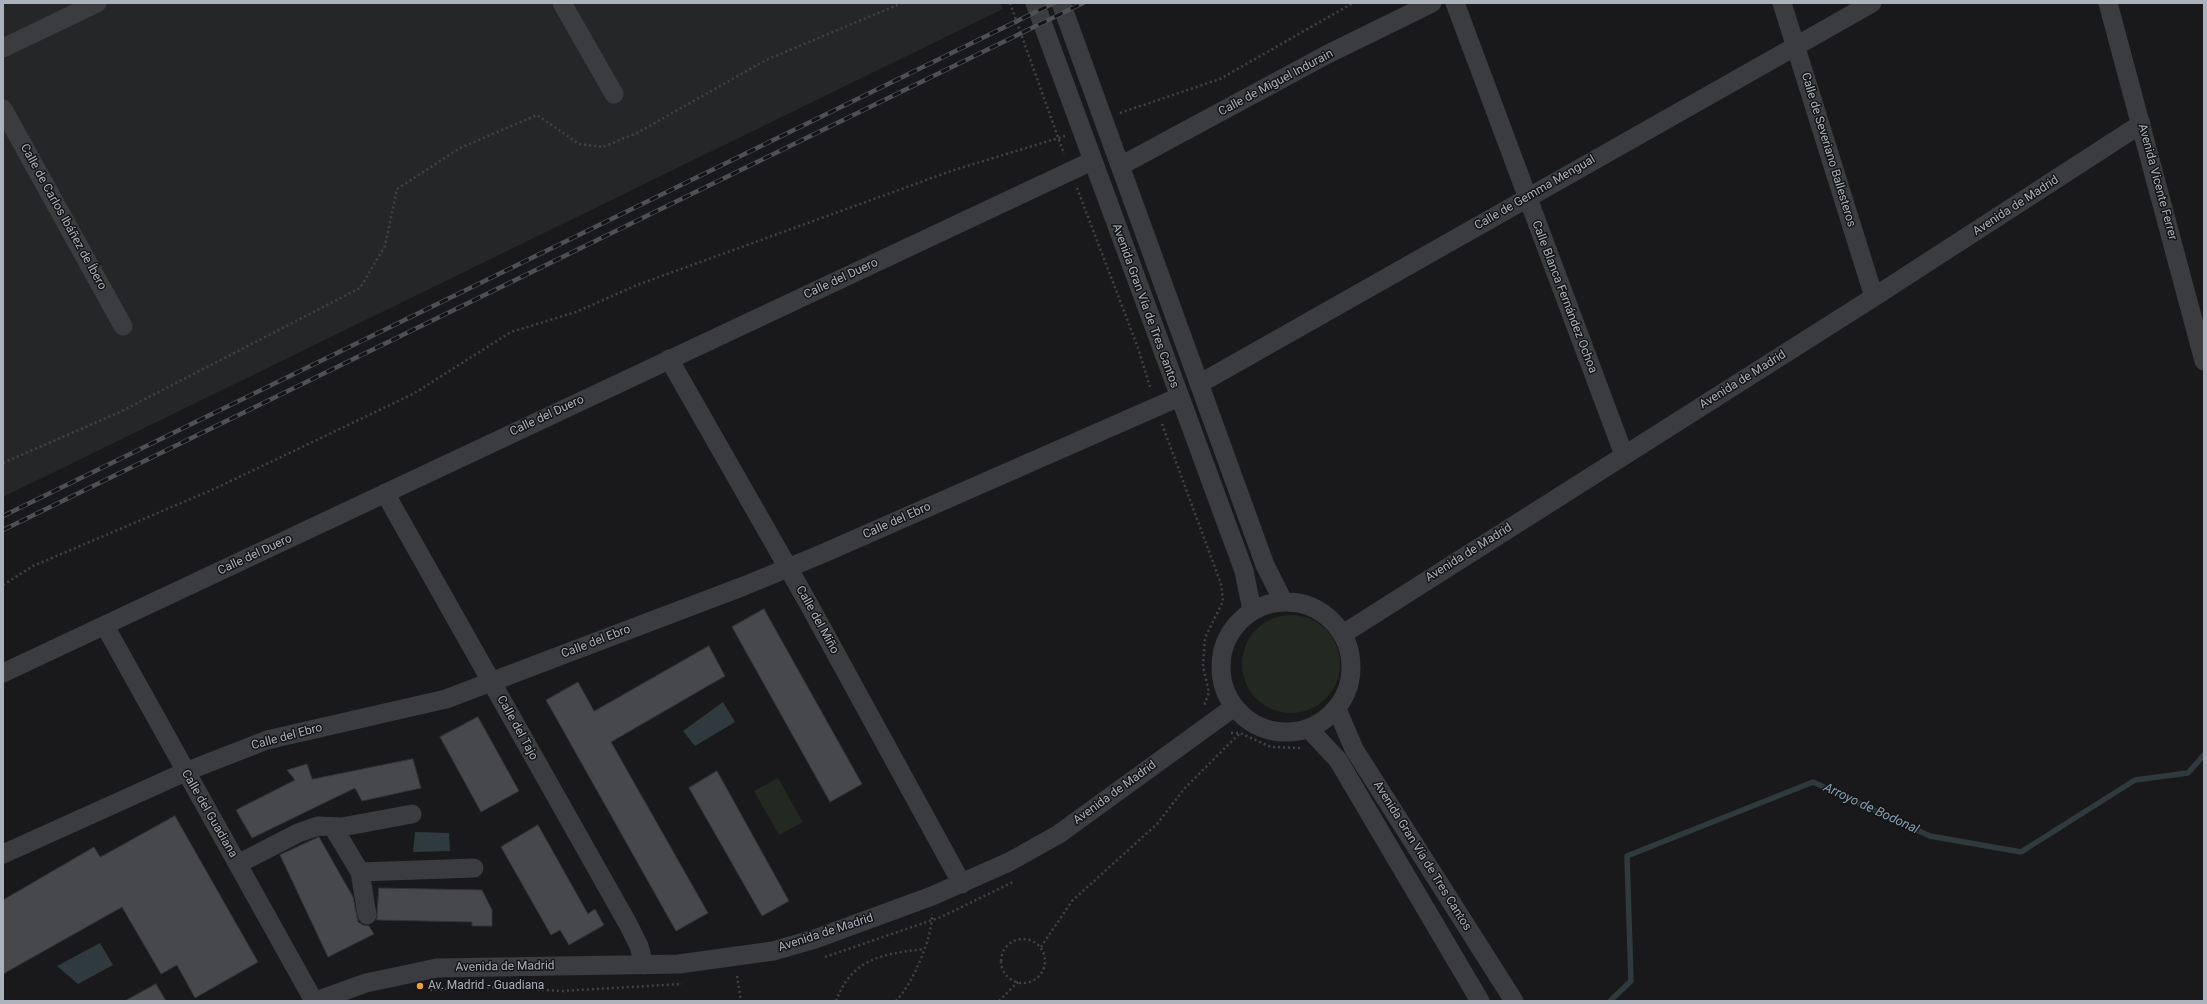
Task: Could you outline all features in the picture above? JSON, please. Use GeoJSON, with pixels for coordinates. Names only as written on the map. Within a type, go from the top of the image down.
{"type":"FeatureCollection","features":[{"type":"Feature","properties":{"kind":"street"},"geometry":{"type":"LineString","coordinates":[[3,48],[97,3]]}},
{"type":"Feature","properties":{"kind":"street"},"geometry":{"type":"LineString","coordinates":[[562,3],[614,94]]}},
{"type":"Feature","properties":{"kind":"street","name":"Avenida Gran Vía de Tres Cantos"},"geometry":{"type":"LineString","coordinates":[[1035,3],[1080,129],[1244,571],[1252,610]]}},
{"type":"Feature","properties":{"kind":"street","name":"Avenida Gran Vía de Tres Cantos"},"geometry":{"type":"LineString","coordinates":[[1061,3],[1122,165],[1198,384],[1265,565],[1283,601]]}},
{"type":"Feature","properties":{"kind":"street","name":"Calle de Miguel Indurain"},"geometry":{"type":"LineString","coordinates":[[1122,165],[1328,54],[1432,3]]}},
{"type":"Feature","properties":{"kind":"street","name":"Calle Blanca Fernández Ochoa"},"geometry":{"type":"LineString","coordinates":[[1455,3],[1624,456]]}},
{"type":"Feature","properties":{"kind":"street","name":"Calle de Severiano Ballesteros"},"geometry":{"type":"LineString","coordinates":[[1782,3],[1874,297]]}},
{"type":"Feature","properties":{"kind":"street","name":"Calle de Gemma Mengual"},"geometry":{"type":"LineString","coordinates":[[1198,384],[1872,3]]}},
{"type":"Feature","properties":{"kind":"street","name":"Avenida Vicente Ferrer"},"geometry":{"type":"LineString","coordinates":[[2108,3],[2204,361]]}},
{"type":"Feature","properties":{"kind":"street","name":"Calle de Carlos Ibáñez de Íbero"},"geometry":{"type":"LineString","coordinates":[[3,109],[123,326]]}},
{"type":"Feature","properties":{"kind":"street","name":"Avenida de Madrid"},"geometry":{"type":"LineString","coordinates":[[1343,634],[1874,297],[2141,124]]}},
{"type":"Feature","properties":{"kind":"street","name":"Calle del Duero"},"geometry":{"type":"LineString","coordinates":[[3,673],[1092,161]]}},
{"type":"Feature","properties":{"kind":"street","name":"Calle del Miño"},"geometry":{"type":"LineString","coordinates":[[669,359],[787,569],[811,608],[962,884]]}},
{"type":"Feature","properties":{"kind":"street","name":"Calle del Ebro"},"geometry":{"type":"LineString","coordinates":[[3,854],[185,772],[267,740],[446,699],[787,569],[1179,397]]}},
{"type":"Feature","properties":{"kind":"street","name":"Calle del Tajo"},"geometry":{"type":"LineString","coordinates":[[385,493],[628,924],[639,946],[644,965]]}},
{"type":"Feature","properties":{"kind":"street"},"geometry":{"type":"LineString","coordinates":[[1283,601],[1301,603],[1318,609],[1333,621],[1343,634],[1350,654],[1351,673],[1347,692],[1336,709],[1324,720],[1309,729],[1290,733],[1270,731],[1252,724],[1234,707],[1221,676],[1221,656],[1226,638],[1237,622],[1252,610],[1267,603],[1283,601]]}},
{"type":"Feature","properties":{"kind":"street","name":"Calle del Guadiana"},"geometry":{"type":"LineString","coordinates":[[105,626],[185,772],[315,1001]]}},
{"type":"Feature","properties":{"kind":"street","name":"Avenida de Madrid"},"geometry":{"type":"LineString","coordinates":[[315,1001],[366,983],[437,968],[679,964],[773,951],[815,940],[962,884],[1009,862],[1059,834],[1234,707]]}},
{"type":"Feature","properties":{"kind":"street","name":"Avenida Gran Vía de Tres Cantos"},"geometry":{"type":"LineString","coordinates":[[1336,709],[1354,749],[1514,1001]]}},
{"type":"Feature","properties":{"kind":"street","name":"Avenida Gran Vía de Tres Cantos"},"geometry":{"type":"LineString","coordinates":[[1309,729],[1338,760],[1480,1001]]}},
{"type":"Feature","properties":{"kind":"street"},"geometry":{"type":"LineString","coordinates":[[238,864],[298,833],[318,826],[333,827],[373,823],[412,814]]}},
{"type":"Feature","properties":{"kind":"street"},"geometry":{"type":"LineString","coordinates":[[333,827],[360,872],[367,915]]}},
{"type":"Feature","properties":{"kind":"street"},"geometry":{"type":"LineString","coordinates":[[360,872],[474,868]]}},
{"type":"Feature","properties":{"kind":"path"},"geometry":{"type":"LineString","coordinates":[[3,463],[120,412],[360,288],[385,246],[397,189],[460,148],[537,115],[579,144],[603,147],[637,134],[766,60],[902,3]]}},
{"type":"Feature","properties":{"kind":"path"},"geometry":{"type":"LineString","coordinates":[[1010,3],[1071,172],[1138,348],[1157,406],[1222,584],[1223,601],[1205,638],[1203,666],[1209,692],[1202,711],[1205,727]]}},
{"type":"Feature","properties":{"kind":"path"},"geometry":{"type":"LineString","coordinates":[[1104,119],[1141,104],[1220,79],[1353,3]]}},
{"type":"Feature","properties":{"kind":"path"},"geometry":{"type":"LineString","coordinates":[[3,586],[33,566],[214,489],[413,394],[511,332],[576,312],[637,285],[951,171],[1059,138],[1080,129]]}},
{"type":"Feature","properties":{"kind":"path"},"geometry":{"type":"LineString","coordinates":[[1041,947],[1072,901],[1157,824],[1185,788],[1240,732]]}},
{"type":"Feature","properties":{"kind":"path"},"geometry":{"type":"LineString","coordinates":[[896,1001],[914,972],[924,948],[932,920],[932,896]]}},
{"type":"Feature","properties":{"kind":"path"},"geometry":{"type":"LineString","coordinates":[[1016,939],[1030,939],[1041,947],[1045,957],[1045,968],[1039,977],[1029,982],[1018,982],[1006,975],[1001,962],[1004,948],[1016,939]]}},
{"type":"Feature","properties":{"kind":"path"},"geometry":{"type":"LineString","coordinates":[[836,1001],[841,989],[861,965],[875,957],[893,952],[924,948]]}},
{"type":"Feature","properties":{"kind":"path"},"geometry":{"type":"LineString","coordinates":[[736,976],[741,1001]]}},
{"type":"Feature","properties":{"kind":"path"},"geometry":{"type":"LineString","coordinates":[[999,1001],[1018,982]]}},
{"type":"Feature","properties":{"kind":"shaded area"},"geometry":{"type":"Polygon","coordinates":[[[3,3],[1001,3],[1003,9],[3,497],[3,3]]]}},
{"type":"Feature","properties":{"kind":"shaded area"},"geometry":{"type":"Polygon","coordinates":[[[1291,615],[1310,619],[1325,630],[1336,645],[1340,664],[1336,683],[1325,698],[1310,709],[1291,713],[1272,709],[1257,698],[1246,683],[1242,664],[1246,645],[1257,630],[1272,619],[1291,615]]]}},
{"type":"Feature","properties":{"kind":"shaded area"},"geometry":{"type":"Polygon","coordinates":[[[723,702],[735,722],[695,746],[683,731],[723,702]]]}},
{"type":"Feature","properties":{"kind":"shaded area"},"geometry":{"type":"Polygon","coordinates":[[[778,778],[803,822],[779,835],[754,791],[778,778]]]}},
{"type":"Feature","properties":{"kind":"shaded area"},"geometry":{"type":"Polygon","coordinates":[[[415,832],[449,833],[450,851],[413,852],[415,832]]]}},
{"type":"Feature","properties":{"kind":"shaded area"},"geometry":{"type":"Polygon","coordinates":[[[100,943],[113,965],[78,984],[57,966],[100,943]]]}},
{"type":"Feature","properties":{"kind":"building"},"geometry":{"type":"Polygon","coordinates":[[[764,609],[862,784],[830,802],[732,627],[764,609]]]}},
{"type":"Feature","properties":{"kind":"building"},"geometry":{"type":"Polygon","coordinates":[[[709,646],[725,676],[611,742],[708,913],[676,931],[546,700],[578,682],[594,711],[709,646]]]}},
{"type":"Feature","properties":{"kind":"building"},"geometry":{"type":"Polygon","coordinates":[[[478,717],[519,791],[481,812],[440,737],[478,717]]]}},
{"type":"Feature","properties":{"kind":"building"},"geometry":{"type":"Polygon","coordinates":[[[413,759],[421,788],[362,801],[355,788],[252,838],[236,810],[295,780],[287,770],[307,764],[312,779],[413,759]]]}},
{"type":"Feature","properties":{"kind":"building"},"geometry":{"type":"Polygon","coordinates":[[[717,771],[789,901],[762,916],[689,788],[717,771]]]}},
{"type":"Feature","properties":{"kind":"building"},"geometry":{"type":"Polygon","coordinates":[[[175,816],[258,962],[195,998],[177,965],[161,974],[122,907],[3,974],[3,900],[94,847],[100,857],[175,816]]]}},
{"type":"Feature","properties":{"kind":"building"},"geometry":{"type":"Polygon","coordinates":[[[538,825],[588,914],[595,909],[604,925],[569,945],[560,930],[551,935],[501,847],[538,825]]]}},
{"type":"Feature","properties":{"kind":"building"},"geometry":{"type":"Polygon","coordinates":[[[319,837],[353,897],[358,922],[369,926],[374,934],[328,957],[280,855],[319,837]]]}},
{"type":"Feature","properties":{"kind":"building"},"geometry":{"type":"Polygon","coordinates":[[[379,888],[482,890],[492,910],[492,926],[472,926],[472,922],[377,920],[379,888]]]}},
{"type":"Feature","properties":{"kind":"building"},"geometry":{"type":"Polygon","coordinates":[[[156,984],[166,1001],[125,1001],[156,984]]]}},
{"type":"Feature","properties":{"kind":"waterway","name":"Arroyo de Bodonal"},"geometry":{"type":"LineString","coordinates":[[1610,1001],[1631,981],[1627,856],[1813,782],[1930,836],[2021,852],[2135,780],[2188,773],[2204,755]]}},
{"type":"Feature","properties":{"kind":"railway"},"geometry":{"type":"LineString","coordinates":[[3,516],[1054,3]]}},
{"type":"Feature","properties":{"kind":"railway"},"geometry":{"type":"LineString","coordinates":[[3,530],[1083,3]]}},
{"type":"Feature","properties":{"kind":"place","name":"Av. Madrid - Guadiana"},"geometry":{"type":"Point","coordinates":[420,986]}}]}
